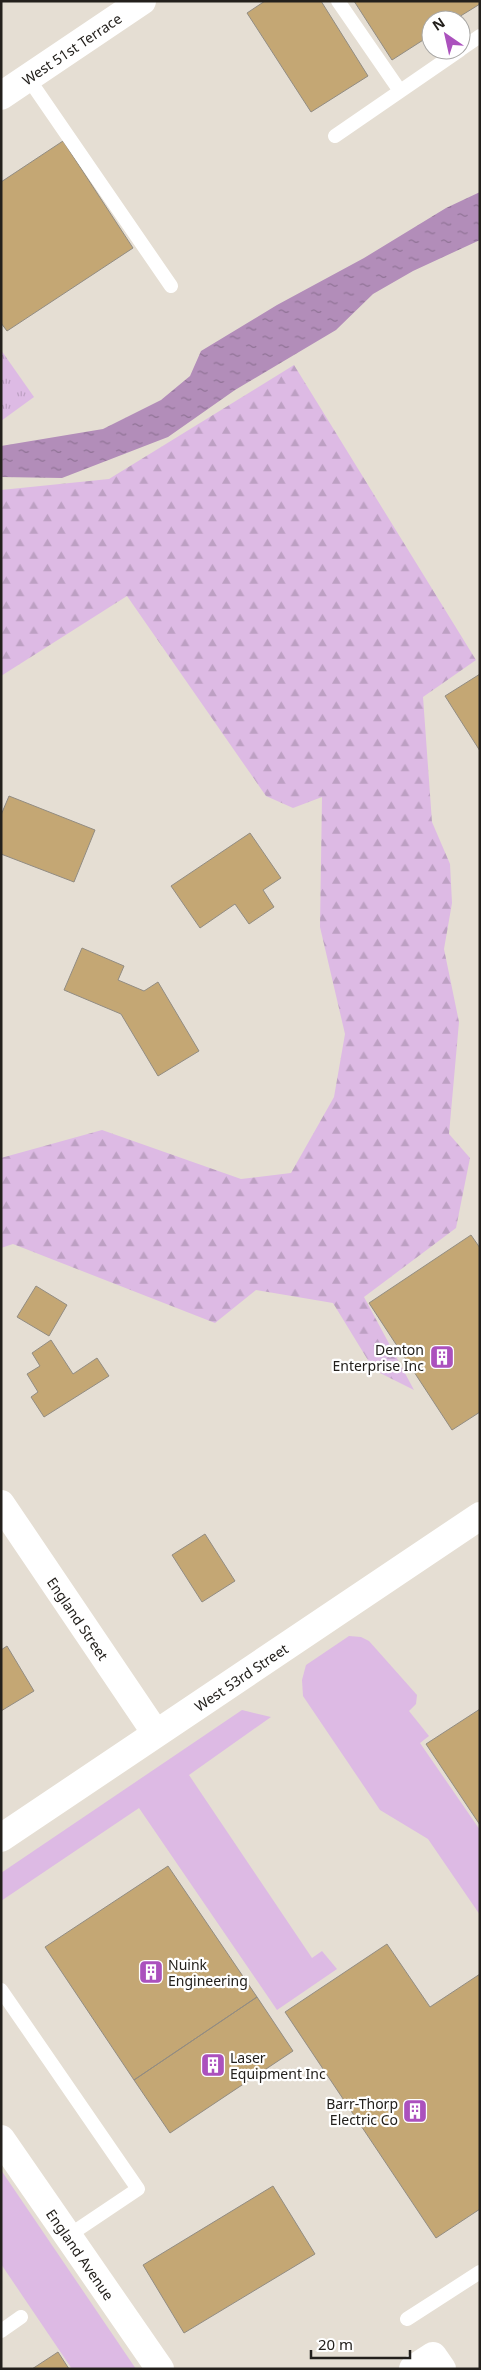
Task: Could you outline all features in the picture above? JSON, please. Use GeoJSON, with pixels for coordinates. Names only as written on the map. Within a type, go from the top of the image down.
{"type":"FeatureCollection","features":[{"type":"Feature","properties":{"kind":"street","name":"West 51st Terrace"},"geometry":{"type":"LineString","coordinates":[[1,96],[142,1]]}},
{"type":"Feature","properties":{"kind":"street","name":"England Street"},"geometry":{"type":"LineString","coordinates":[[1,1504],[155,1732]]}},
{"type":"Feature","properties":{"kind":"street","name":"West 53rd Street"},"geometry":{"type":"LineString","coordinates":[[1,1838],[155,1732],[480,1516]]}},
{"type":"Feature","properties":{"kind":"street","name":"England Avenue"},"geometry":{"type":"LineString","coordinates":[[1,2139],[160,2369]]}},
{"type":"Feature","properties":{"kind":"street"},"geometry":{"type":"LineString","coordinates":[[413,2369],[433,2356],[442,2369]]}},
{"type":"Feature","properties":{"kind":"lane"},"geometry":{"type":"LineString","coordinates":[[338,1],[400,91]]}},
{"type":"Feature","properties":{"kind":"lane"},"geometry":{"type":"LineString","coordinates":[[335,136],[445,60]]}},
{"type":"Feature","properties":{"kind":"lane"},"geometry":{"type":"LineString","coordinates":[[28,78],[171,286]]}},
{"type":"Feature","properties":{"kind":"lane"},"geometry":{"type":"LineString","coordinates":[[1,1990],[138,2189],[68,2236]]}},
{"type":"Feature","properties":{"kind":"lane"},"geometry":{"type":"LineString","coordinates":[[407,2319],[480,2272]]}},
{"type":"Feature","properties":{"kind":"lane"},"geometry":{"type":"LineString","coordinates":[[1,2330],[21,2317]]}},
{"type":"Feature","properties":{"kind":"green space"},"geometry":{"type":"Polygon","coordinates":[[[1,350],[34,397],[1,421],[1,350]]]}},
{"type":"Feature","properties":{"kind":"green space"},"geometry":{"type":"Polygon","coordinates":[[[294,365],[476,660],[423,697],[432,822],[450,864],[452,903],[444,949],[459,1022],[449,1134],[470,1158],[456,1228],[364,1297],[414,1390],[374,1370],[333,1303],[256,1290],[215,1323],[13,1244],[1,1248],[1,1158],[102,1130],[241,1179],[291,1173],[334,1097],[345,1034],[320,927],[322,797],[293,808],[266,796],[127,596],[1,676],[1,490],[109,479],[294,365]]]}},
{"type":"Feature","properties":{"kind":"green space"},"geometry":{"type":"Polygon","coordinates":[[[349,1636],[361,1637],[369,1641],[417,1695],[416,1704],[409,1711],[429,1736],[420,1743],[480,1830],[480,1915],[428,1839],[380,1810],[303,1696],[302,1680],[306,1665],[349,1636]]]}},
{"type":"Feature","properties":{"kind":"green space"},"geometry":{"type":"Polygon","coordinates":[[[242,1710],[271,1717],[189,1775],[312,1958],[322,1951],[337,1969],[277,2010],[139,1808],[1,1901],[1,1873],[242,1710]]]}},
{"type":"Feature","properties":{"kind":"green space"},"geometry":{"type":"Polygon","coordinates":[[[1,2170],[136,2369],[72,2369],[1,2264],[1,2170]]]}},
{"type":"Feature","properties":{"kind":"water"},"geometry":{"type":"Polygon","coordinates":[[[480,192],[480,240],[413,271],[373,294],[336,330],[235,390],[168,437],[62,478],[1,477],[1,446],[103,429],[161,400],[190,376],[201,351],[277,305],[364,258],[446,208],[480,192]]]}},
{"type":"Feature","properties":{"kind":"building"},"geometry":{"type":"Polygon","coordinates":[[[265,1],[321,1],[368,76],[311,112],[247,13],[265,1]]]}},
{"type":"Feature","properties":{"kind":"building"},"geometry":{"type":"Polygon","coordinates":[[[354,1],[480,1],[480,4],[470,10],[421,10],[421,41],[392,60],[354,1]]]}},
{"type":"Feature","properties":{"kind":"building"},"geometry":{"type":"Polygon","coordinates":[[[63,141],[133,248],[7,331],[1,323],[1,182],[63,141]]]}},
{"type":"Feature","properties":{"kind":"building"},"geometry":{"type":"Polygon","coordinates":[[[480,674],[480,751],[445,696],[480,674]]]}},
{"type":"Feature","properties":{"kind":"building"},"geometry":{"type":"Polygon","coordinates":[[[9,796],[95,830],[74,882],[1,854],[1,815],[9,796]]]}},
{"type":"Feature","properties":{"kind":"building"},"geometry":{"type":"Polygon","coordinates":[[[250,833],[281,878],[263,890],[274,907],[249,924],[235,904],[200,928],[171,886],[250,833]]]}},
{"type":"Feature","properties":{"kind":"building"},"geometry":{"type":"Polygon","coordinates":[[[82,948],[124,966],[118,980],[144,991],[158,982],[199,1051],[158,1076],[121,1014],[64,990],[82,948]]]}},
{"type":"Feature","properties":{"kind":"building","name":"Denton Enterprise Inc"},"geometry":{"type":"Polygon","coordinates":[[[471,1235],[480,1248],[480,1412],[452,1430],[369,1303],[471,1235]]]}},
{"type":"Feature","properties":{"kind":"building"},"geometry":{"type":"Polygon","coordinates":[[[36,1286],[67,1305],[49,1336],[17,1317],[36,1286]]]}},
{"type":"Feature","properties":{"kind":"building"},"geometry":{"type":"Polygon","coordinates":[[[51,1340],[73,1374],[97,1358],[109,1376],[44,1417],[31,1397],[38,1392],[27,1374],[40,1366],[32,1353],[51,1340]]]}},
{"type":"Feature","properties":{"kind":"building"},"geometry":{"type":"Polygon","coordinates":[[[205,1534],[235,1581],[202,1602],[172,1555],[205,1534]]]}},
{"type":"Feature","properties":{"kind":"building"},"geometry":{"type":"Polygon","coordinates":[[[7,1646],[34,1691],[1,1711],[1,1650],[7,1646]]]}},
{"type":"Feature","properties":{"kind":"building"},"geometry":{"type":"Polygon","coordinates":[[[480,1709],[480,1825],[426,1744],[480,1709]]]}},
{"type":"Feature","properties":{"kind":"building","name":"Nuink Engineering"},"geometry":{"type":"Polygon","coordinates":[[[168,1866],[257,1997],[134,2080],[45,1947],[168,1866]]]}},
{"type":"Feature","properties":{"kind":"building","name":"Barr-Thorp Electric Co"},"geometry":{"type":"Polygon","coordinates":[[[387,1944],[430,2007],[480,1974],[480,2209],[436,2238],[285,2012],[387,1944]]]}},
{"type":"Feature","properties":{"kind":"building","name":"Laser Equipment Inc"},"geometry":{"type":"Polygon","coordinates":[[[257,1997],[293,2051],[170,2133],[134,2080],[257,1997]]]}},
{"type":"Feature","properties":{"kind":"building"},"geometry":{"type":"Polygon","coordinates":[[[273,2186],[315,2254],[184,2333],[143,2265],[273,2186]]]}},
{"type":"Feature","properties":{"kind":"building"},"geometry":{"type":"Polygon","coordinates":[[[58,2352],[69,2369],[32,2369],[58,2352]]]}},
{"type":"Feature","properties":{"kind":"place","name":"Denton Enterprise Inc"},"geometry":{"type":"Point","coordinates":[442,1357]}},
{"type":"Feature","properties":{"kind":"place","name":"Nuink Engineering"},"geometry":{"type":"Point","coordinates":[151,1972]}},
{"type":"Feature","properties":{"kind":"place","name":"Laser Equipment Inc"},"geometry":{"type":"Point","coordinates":[213,2065]}},
{"type":"Feature","properties":{"kind":"place","name":"Barr-Thorp Electric Co"},"geometry":{"type":"Point","coordinates":[415,2111]}}]}
